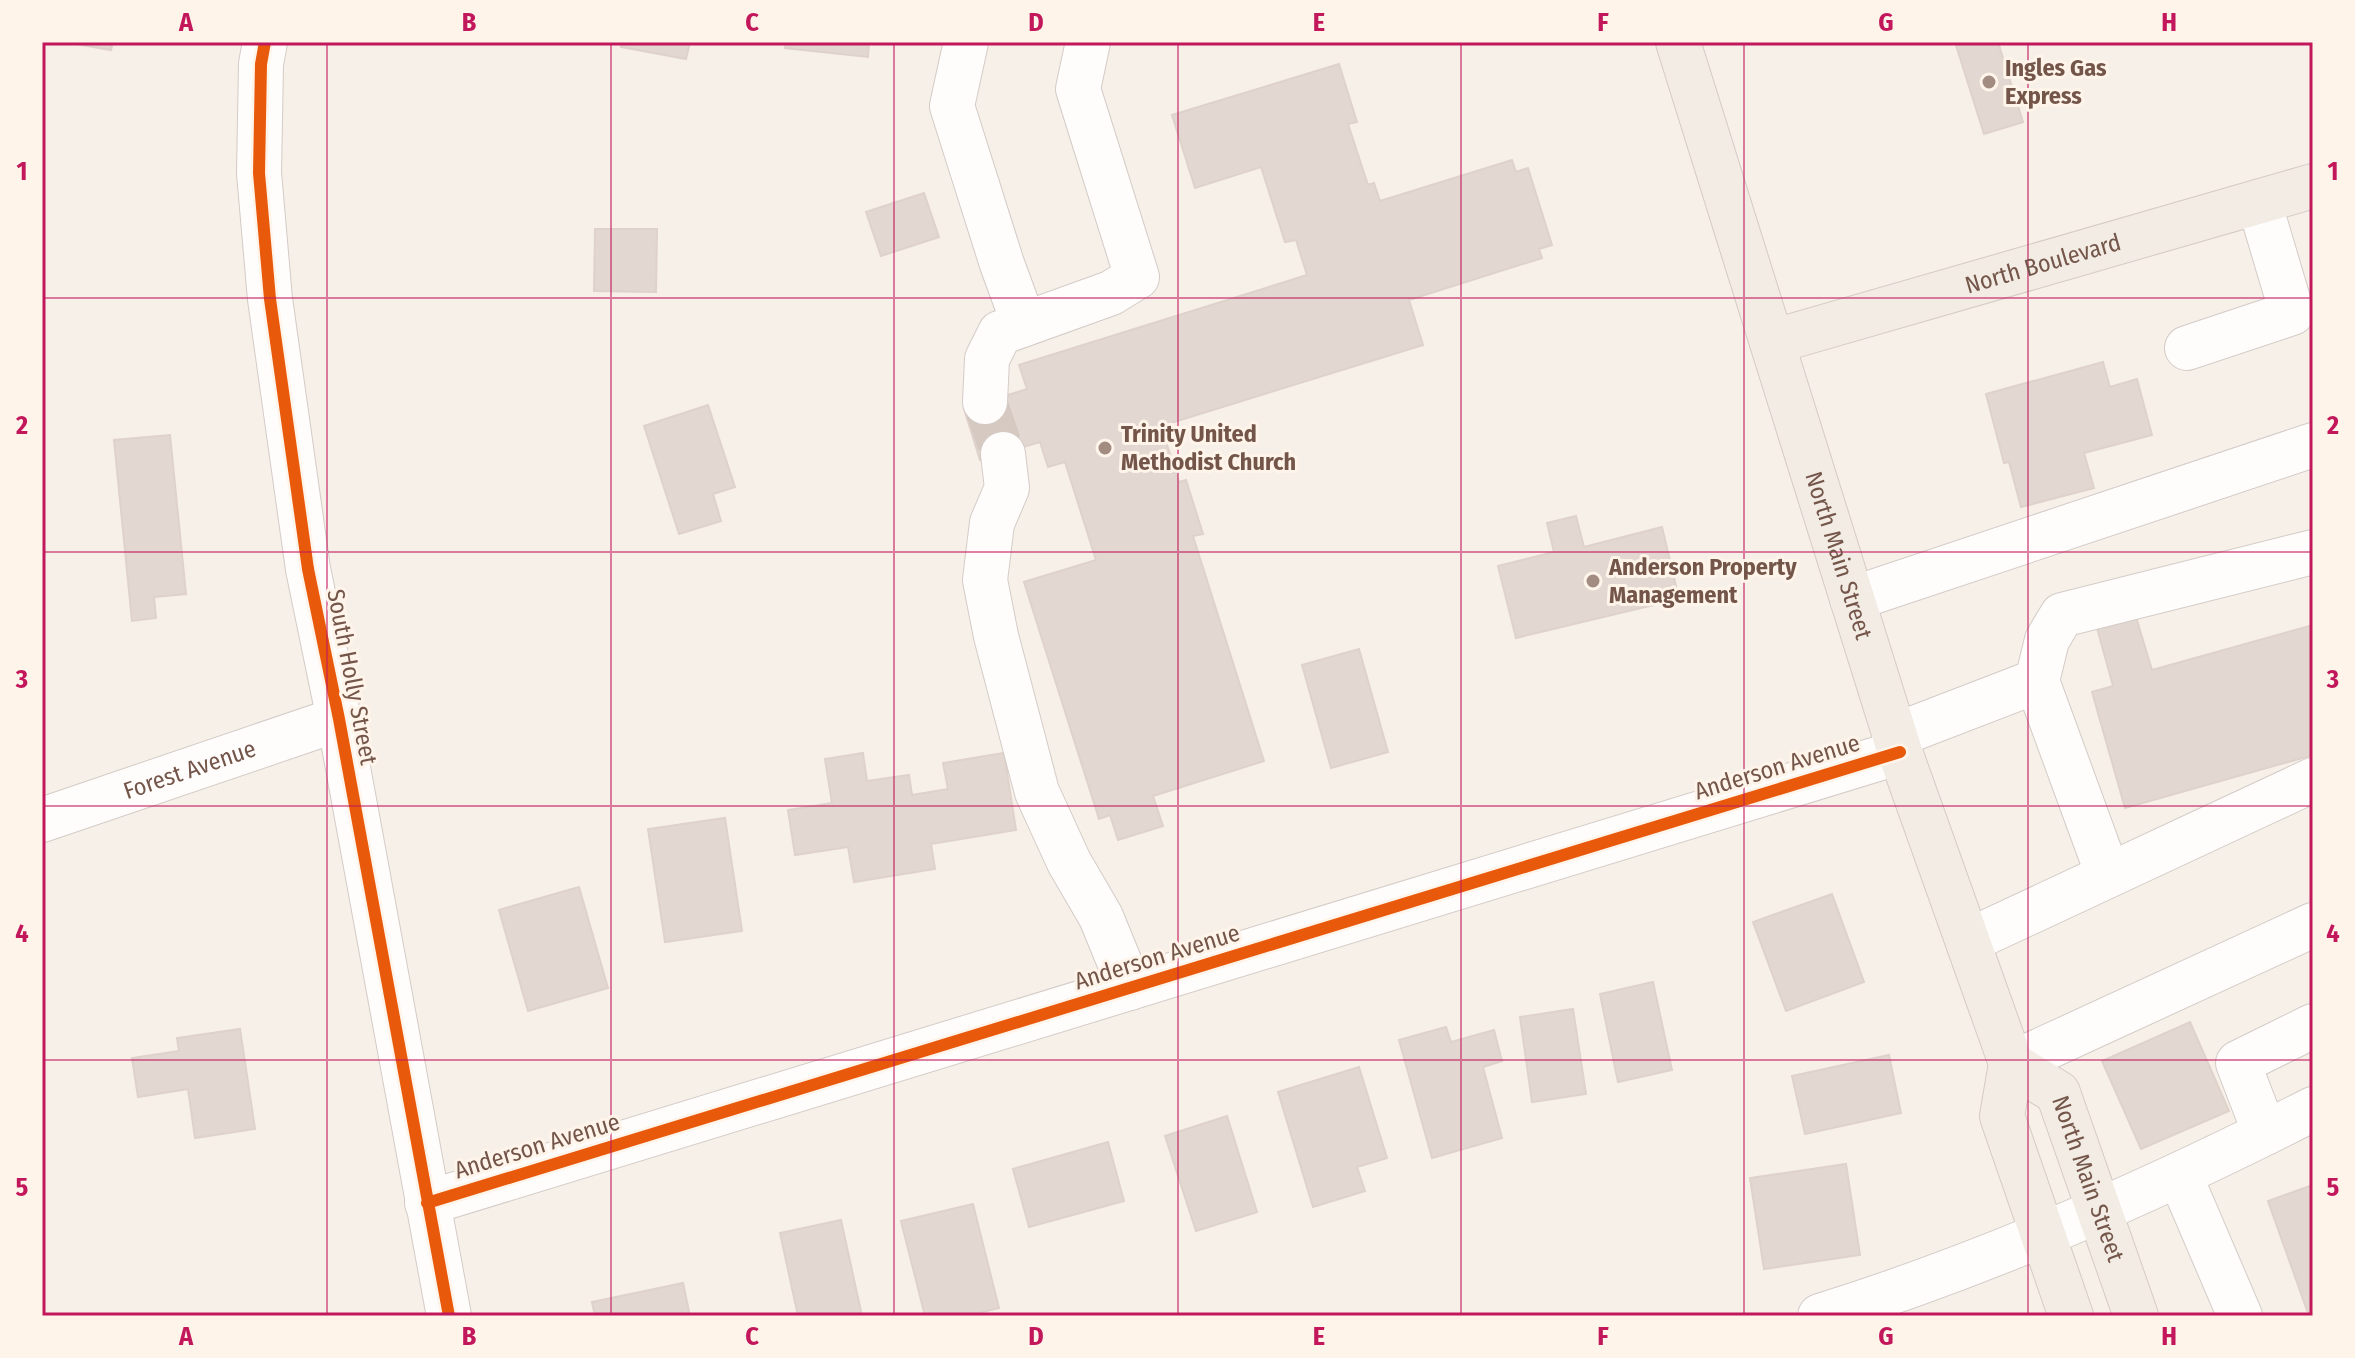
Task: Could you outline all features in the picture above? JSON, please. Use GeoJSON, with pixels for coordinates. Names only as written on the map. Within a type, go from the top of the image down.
{"type":"FeatureCollection","features":[{"type":"Feature","properties":{"kind":"main road","name":"North Main Street"},"geometry":{"type":"LineString","coordinates":[[1678,42],[1897,744],[2011,1064],[2002,1116],[2071,1316]]}},
{"type":"Feature","properties":{"kind":"main road","name":"North Boulevard"},"geometry":{"type":"LineString","coordinates":[[1772,342],[2313,186]]}},
{"type":"Feature","properties":{"kind":"main road","name":"North Main Street"},"geometry":{"type":"LineString","coordinates":[[2011,1064],[2058,1093],[2136,1316]]}},
{"type":"Feature","properties":{"kind":"street","name":"South Holly Street"},"geometry":{"type":"LineString","coordinates":[[265,42],[261,64],[259,173],[270,299],[308,569],[339,719],[449,1316]]}},
{"type":"Feature","properties":{"kind":"street"},"geometry":{"type":"LineString","coordinates":[[966,42],[952,106],[1024,324]]}},
{"type":"Feature","properties":{"kind":"street"},"geometry":{"type":"LineString","coordinates":[[985,402],[987,359],[1000,333],[1111,293],[1137,277],[1078,89],[1088,42]]}},
{"type":"Feature","properties":{"kind":"street"},"geometry":{"type":"LineString","coordinates":[[2187,348],[2302,319],[2259,202]]}},
{"type":"Feature","properties":{"kind":"street"},"geometry":{"type":"LineString","coordinates":[[1852,599],[2313,445]]}},
{"type":"Feature","properties":{"kind":"street"},"geometry":{"type":"LineString","coordinates":[[1003,454],[1007,488],[992,523],[985,580],[996,636],[1037,792],[1069,862],[1101,917],[1130,988]]}},
{"type":"Feature","properties":{"kind":"street"},"geometry":{"type":"LineString","coordinates":[[2108,875],[2037,681],[2047,640],[2062,615],[2313,552]]}},
{"type":"Feature","properties":{"kind":"street","name":"Anderson Avenue"},"geometry":{"type":"LineString","coordinates":[[427,1203],[1130,988],[1897,744],[2037,681]]}},
{"type":"Feature","properties":{"kind":"street","name":"Forest Avenue"},"geometry":{"type":"LineString","coordinates":[[42,820],[339,719]]}},
{"type":"Feature","properties":{"kind":"street"},"geometry":{"type":"LineString","coordinates":[[1968,941],[2313,780]]}},
{"type":"Feature","properties":{"kind":"street"},"geometry":{"type":"LineString","coordinates":[[2011,1064],[2313,925]]}},
{"type":"Feature","properties":{"kind":"street"},"geometry":{"type":"LineString","coordinates":[[2265,1133],[2238,1063],[2313,1026]]}},
{"type":"Feature","properties":{"kind":"street"},"geometry":{"type":"LineString","coordinates":[[1820,1316],[1982,1258],[2100,1211],[2180,1176],[2313,1109]]}},
{"type":"Feature","properties":{"kind":"street"},"geometry":{"type":"LineString","coordinates":[[2180,1176],[2240,1316]]}},
{"type":"Feature","properties":{"kind":"building"},"geometry":{"type":"Polygon","coordinates":[[[65,42],[113,42],[111,50],[65,42]]]}},
{"type":"Feature","properties":{"kind":"building"},"geometry":{"type":"Polygon","coordinates":[[[622,42],[690,42],[686,59],[621,47],[622,42]]]}},
{"type":"Feature","properties":{"kind":"building"},"geometry":{"type":"Polygon","coordinates":[[[786,42],[869,42],[868,57],[785,48],[786,42]]]}},
{"type":"Feature","properties":{"kind":"building","name":"Ingles Gas Express"},"geometry":{"type":"Polygon","coordinates":[[[1955,42],[1998,42],[2023,122],[1984,134],[1955,42]]]}},
{"type":"Feature","properties":{"kind":"building","name":"Trinity United Methodist Church"},"geometry":{"type":"Polygon","coordinates":[[[1339,64],[1357,122],[1348,124],[1368,185],[1374,183],[1380,201],[1512,160],[1516,172],[1528,168],[1552,245],[1539,249],[1542,258],[1409,300],[1423,345],[1161,426],[1179,482],[1186,480],[1203,534],[1193,536],[1264,761],[1153,796],[1163,826],[1118,840],[1110,815],[1099,819],[1024,582],[1096,560],[1065,462],[1048,467],[1040,442],[980,460],[964,409],[1027,389],[1019,365],[1307,275],[1296,240],[1285,242],[1261,167],[1195,188],[1172,115],[1339,64]]]}},
{"type":"Feature","properties":{"kind":"building"},"geometry":{"type":"Polygon","coordinates":[[[924,193],[939,237],[881,256],[866,212],[924,193]]]}},
{"type":"Feature","properties":{"kind":"building"},"geometry":{"type":"Polygon","coordinates":[[[595,229],[657,229],[656,292],[594,291],[595,229]]]}},
{"type":"Feature","properties":{"kind":"building"},"geometry":{"type":"Polygon","coordinates":[[[2103,362],[2110,387],[2137,379],[2152,435],[2084,453],[2094,488],[2021,507],[2009,462],[2004,463],[1986,394],[2103,362]]]}},
{"type":"Feature","properties":{"kind":"building"},"geometry":{"type":"Polygon","coordinates":[[[708,405],[735,487],[713,494],[721,521],[679,534],[644,426],[708,405]]]}},
{"type":"Feature","properties":{"kind":"building"},"geometry":{"type":"Polygon","coordinates":[[[170,435],[186,594],[154,597],[156,618],[132,621],[114,440],[170,435]]]}},
{"type":"Feature","properties":{"kind":"building"},"geometry":{"type":"Polygon","coordinates":[[[1576,516],[1584,547],[1662,527],[1679,599],[1516,638],[1498,566],[1554,552],[1547,523],[1576,516]]]}},
{"type":"Feature","properties":{"kind":"building"},"geometry":{"type":"Polygon","coordinates":[[[2136,617],[2152,670],[2313,625],[2313,755],[2125,808],[2092,692],[2113,686],[2097,628],[2136,617]]]}},
{"type":"Feature","properties":{"kind":"building"},"geometry":{"type":"Polygon","coordinates":[[[1359,649],[1388,752],[1331,768],[1302,665],[1359,649]]]}},
{"type":"Feature","properties":{"kind":"building"},"geometry":{"type":"Polygon","coordinates":[[[863,753],[867,781],[909,775],[912,795],[948,789],[943,763],[1004,753],[1016,830],[931,844],[935,869],[854,882],[848,847],[795,855],[788,810],[832,803],[825,759],[863,753]]]}},
{"type":"Feature","properties":{"kind":"building"},"geometry":{"type":"Polygon","coordinates":[[[725,818],[742,931],[665,942],[648,829],[725,818]]]}},
{"type":"Feature","properties":{"kind":"building"},"geometry":{"type":"Polygon","coordinates":[[[579,887],[608,988],[528,1011],[499,910],[579,887]]]}},
{"type":"Feature","properties":{"kind":"building"},"geometry":{"type":"Polygon","coordinates":[[[1832,894],[1864,982],[1786,1011],[1753,922],[1832,894]]]}},
{"type":"Feature","properties":{"kind":"building"},"geometry":{"type":"Polygon","coordinates":[[[1653,982],[1672,1070],[1618,1082],[1600,994],[1653,982]]]}},
{"type":"Feature","properties":{"kind":"building"},"geometry":{"type":"Polygon","coordinates":[[[1573,1009],[1586,1094],[1532,1102],[1520,1017],[1573,1009]]]}},
{"type":"Feature","properties":{"kind":"building"},"geometry":{"type":"Polygon","coordinates":[[[2190,1022],[2229,1111],[2141,1149],[2102,1061],[2190,1022]]]}},
{"type":"Feature","properties":{"kind":"building"},"geometry":{"type":"Polygon","coordinates":[[[1446,1027],[1451,1042],[1494,1030],[1502,1061],[1483,1067],[1502,1138],[1432,1158],[1399,1040],[1446,1027]]]}},
{"type":"Feature","properties":{"kind":"building"},"geometry":{"type":"Polygon","coordinates":[[[240,1029],[255,1129],[195,1138],[188,1089],[138,1097],[132,1058],[179,1051],[177,1038],[240,1029]]]}},
{"type":"Feature","properties":{"kind":"building"},"geometry":{"type":"Polygon","coordinates":[[[1889,1055],[1901,1113],[1805,1134],[1792,1076],[1889,1055]]]}},
{"type":"Feature","properties":{"kind":"building"},"geometry":{"type":"Polygon","coordinates":[[[1359,1067],[1387,1158],[1357,1167],[1365,1191],[1313,1207],[1278,1092],[1359,1067]]]}},
{"type":"Feature","properties":{"kind":"building"},"geometry":{"type":"Polygon","coordinates":[[[1227,1116],[1257,1212],[1196,1231],[1165,1136],[1227,1116]]]}},
{"type":"Feature","properties":{"kind":"building"},"geometry":{"type":"Polygon","coordinates":[[[1108,1142],[1124,1201],[1029,1227],[1013,1169],[1108,1142]]]}},
{"type":"Feature","properties":{"kind":"building"},"geometry":{"type":"Polygon","coordinates":[[[1846,1164],[1860,1255],[1764,1269],[1750,1178],[1846,1164]]]}},
{"type":"Feature","properties":{"kind":"building"},"geometry":{"type":"Polygon","coordinates":[[[2313,1185],[2313,1316],[2309,1316],[2268,1201],[2313,1185]]]}},
{"type":"Feature","properties":{"kind":"building"},"geometry":{"type":"Polygon","coordinates":[[[973,1204],[999,1308],[966,1316],[925,1316],[901,1221],[973,1204]]]}},
{"type":"Feature","properties":{"kind":"building"},"geometry":{"type":"Polygon","coordinates":[[[841,1220],[862,1316],[798,1316],[780,1233],[841,1220]]]}},
{"type":"Feature","properties":{"kind":"building"},"geometry":{"type":"Polygon","coordinates":[[[683,1283],[690,1316],[595,1316],[592,1302],[683,1283]]]}},
{"type":"Feature","properties":{"kind":"tunnel"},"geometry":{"type":"LineString","coordinates":[[985,402],[1003,454]]}},
{"type":"Feature","properties":{"kind":"cycle path"},"geometry":{"type":"LineString","coordinates":[[265,42],[261,64],[259,173],[270,299],[308,569],[339,719],[449,1316]]}},
{"type":"Feature","properties":{"kind":"cycle path"},"geometry":{"type":"LineString","coordinates":[[427,1203],[1900,752]]}},
{"type":"Feature","properties":{"kind":"place","name":"Ingles Gas Express"},"geometry":{"type":"Point","coordinates":[1989,82]}},
{"type":"Feature","properties":{"kind":"place","name":"Trinity United Methodist Church"},"geometry":{"type":"Point","coordinates":[1105,448]}},
{"type":"Feature","properties":{"kind":"place","name":"Anderson Property Management"},"geometry":{"type":"Point","coordinates":[1593,581]}}]}
